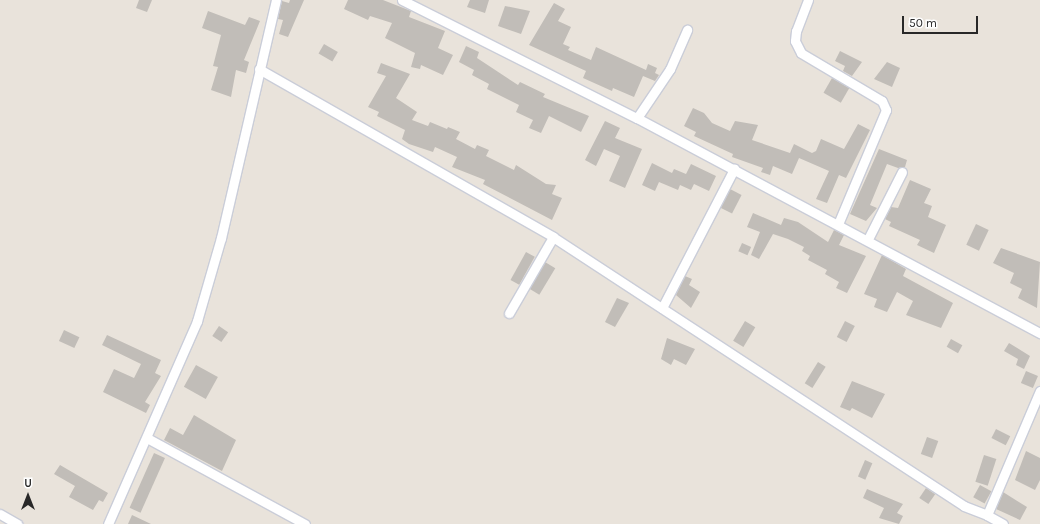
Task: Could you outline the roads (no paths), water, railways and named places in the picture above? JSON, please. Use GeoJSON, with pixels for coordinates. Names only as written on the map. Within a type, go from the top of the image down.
{"type":"FeatureCollection","features":[{"type":"Feature","properties":{"kind":"street"},"geometry":{"type":"LineString","coordinates":[[108,524],[197,321],[221,238],[276,0]]}},
{"type":"Feature","properties":{"kind":"street"},"geometry":{"type":"LineString","coordinates":[[402,0],[637,118],[868,239],[1040,333]]}},
{"type":"Feature","properties":{"kind":"street"},"geometry":{"type":"LineString","coordinates":[[808,0],[796,31],[795,42],[801,53],[882,101],[886,110],[838,224]]}},
{"type":"Feature","properties":{"kind":"street"},"geometry":{"type":"LineString","coordinates":[[637,118],[670,69],[688,30]]}},
{"type":"Feature","properties":{"kind":"street"},"geometry":{"type":"LineString","coordinates":[[260,69],[553,237],[964,506],[987,515],[1003,524]]}},
{"type":"Feature","properties":{"kind":"street"},"geometry":{"type":"LineString","coordinates":[[662,308],[734,169]]}},
{"type":"Feature","properties":{"kind":"street"},"geometry":{"type":"LineString","coordinates":[[868,239],[902,172]]}},
{"type":"Feature","properties":{"kind":"street"},"geometry":{"type":"LineString","coordinates":[[509,313],[553,237]]}},
{"type":"Feature","properties":{"kind":"street"},"geometry":{"type":"LineString","coordinates":[[987,515],[1040,391]]}},
{"type":"Feature","properties":{"kind":"street"},"geometry":{"type":"LineString","coordinates":[[147,438],[305,524]]}},
{"type":"Feature","properties":{"kind":"street"},"geometry":{"type":"LineString","coordinates":[[0,514],[17,524]]}}]}
